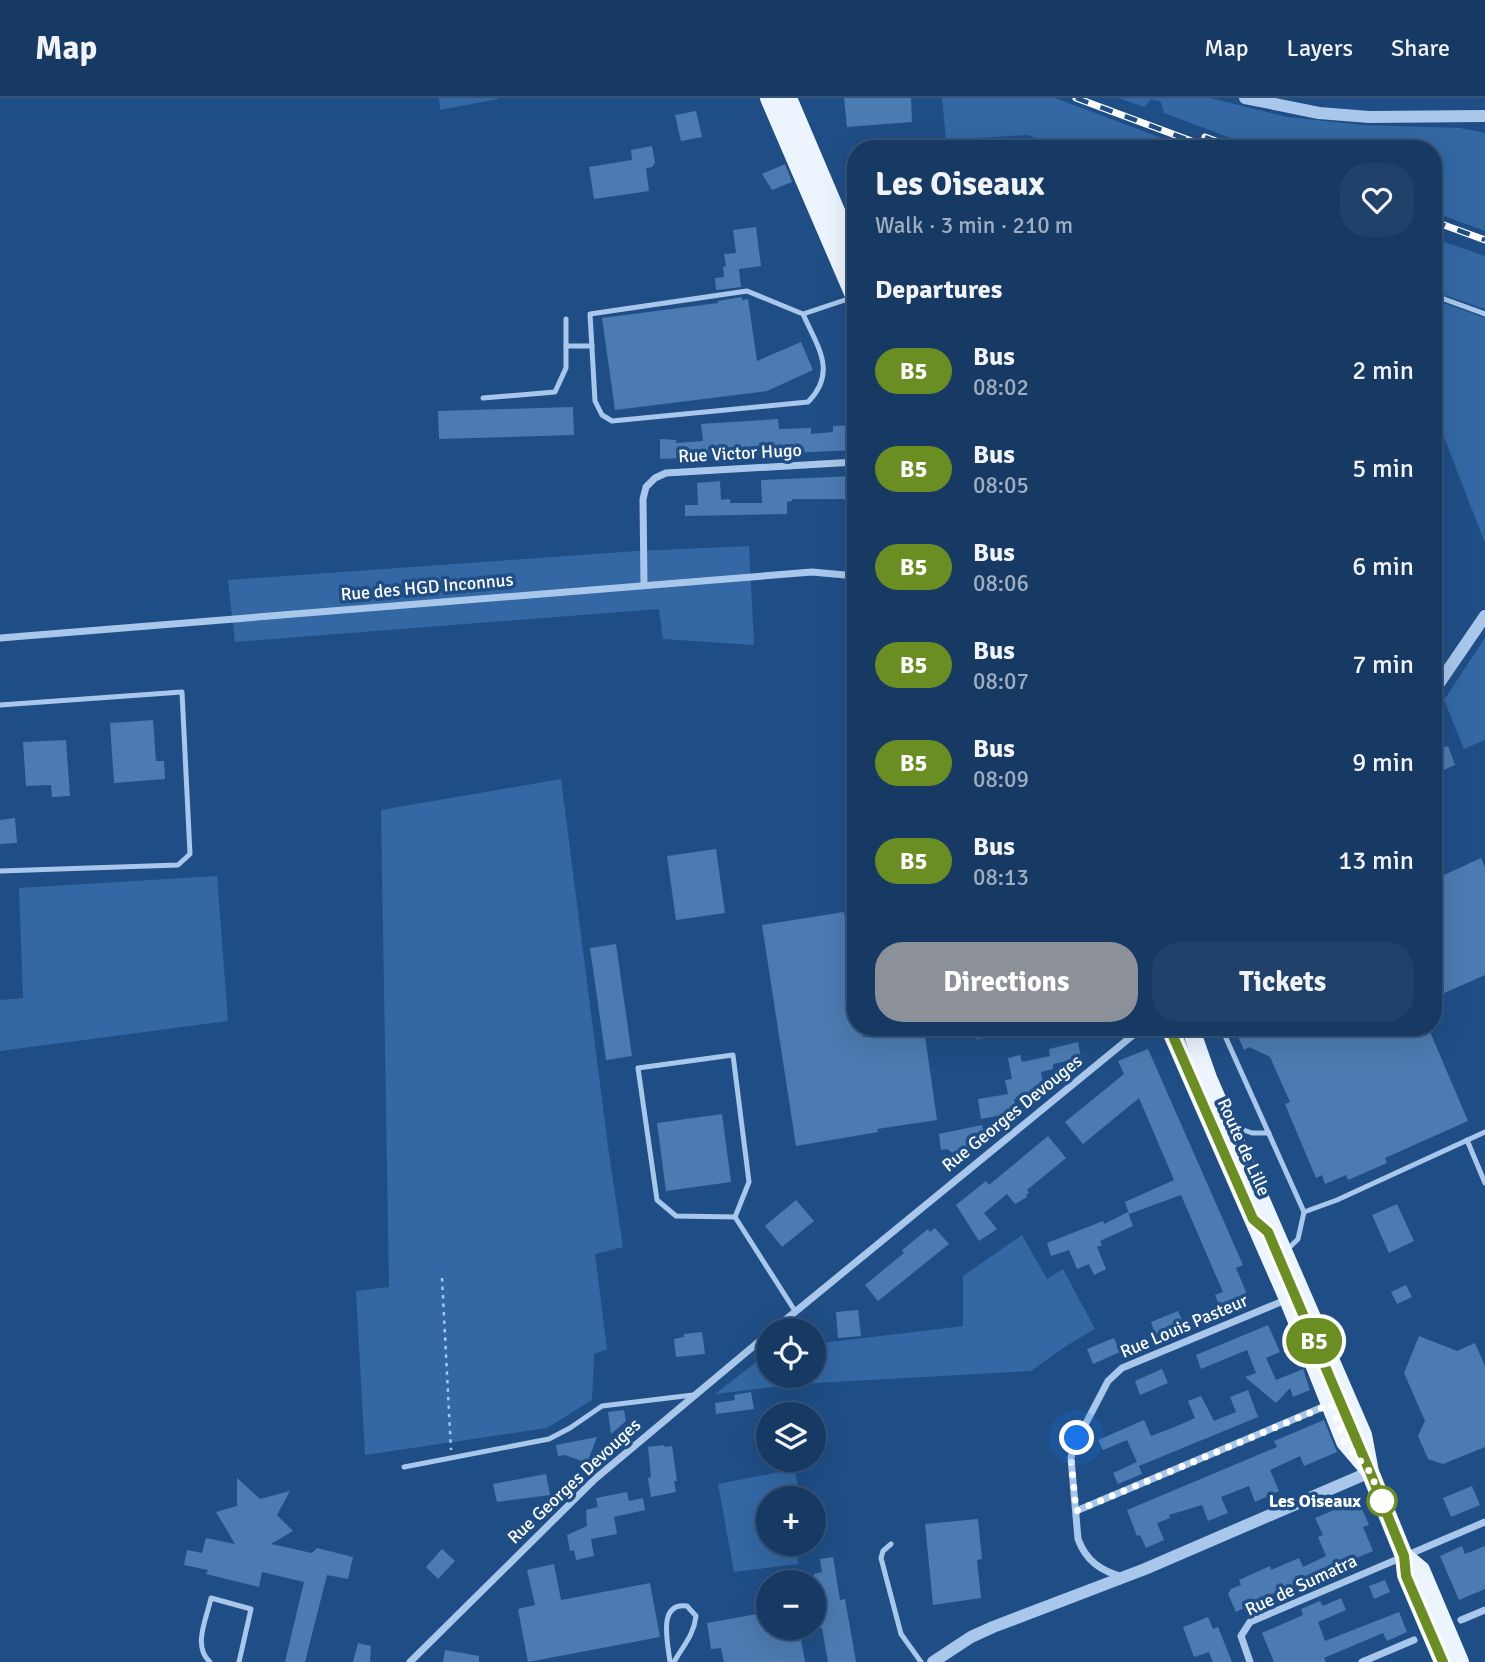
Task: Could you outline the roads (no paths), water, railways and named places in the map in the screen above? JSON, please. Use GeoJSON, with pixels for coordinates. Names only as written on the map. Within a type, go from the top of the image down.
{"type":"FeatureCollection","features":[{"type":"Feature","properties":{"kind":"main road"},"geometry":{"type":"LineString","coordinates":[[769,98],[847,277]]}},
{"type":"Feature","properties":{"kind":"main road"},"geometry":{"type":"LineString","coordinates":[[788,98],[847,238]]}},
{"type":"Feature","properties":{"kind":"main road","name":"Route de Lille"},"geometry":{"type":"LineString","coordinates":[[1173,1036],[1288,1299],[1345,1443],[1370,1472]]}},
{"type":"Feature","properties":{"kind":"main road","name":"Route de Lille"},"geometry":{"type":"LineString","coordinates":[[1194,1036],[1229,1125],[1363,1435],[1370,1472],[1404,1556],[1406,1576],[1443,1662]]}},
{"type":"Feature","properties":{"kind":"main road","name":"Route de Lille"},"geometry":{"type":"LineString","coordinates":[[1404,1556],[1421,1570],[1460,1662]]}},
{"type":"Feature","properties":{"kind":"street"},"geometry":{"type":"LineString","coordinates":[[1245,98],[1319,113],[1356,116],[1485,116]]}},
{"type":"Feature","properties":{"kind":"street","name":"Rue Victor Hugo"},"geometry":{"type":"LineString","coordinates":[[644,585],[643,499],[646,487],[655,478],[666,473],[701,470],[847,463]]}},
{"type":"Feature","properties":{"kind":"street","name":"Rue des HGD Inconnus"},"geometry":{"type":"LineString","coordinates":[[0,638],[812,572],[847,575]]}},
{"type":"Feature","properties":{"kind":"street"},"geometry":{"type":"LineString","coordinates":[[1442,679],[1485,616]]}},
{"type":"Feature","properties":{"kind":"street","name":"Rue Georges Devouges"},"geometry":{"type":"LineString","coordinates":[[788,1318],[1132,1036]]}},
{"type":"Feature","properties":{"kind":"street","name":"Rue Louis Pasteur"},"geometry":{"type":"LineString","coordinates":[[1124,1577],[1101,1569],[1086,1556],[1078,1539],[1071,1458],[1073,1448],[1108,1381],[1122,1368],[1288,1299]]}},
{"type":"Feature","properties":{"kind":"street","name":"Rue Georges Devouges"},"geometry":{"type":"LineString","coordinates":[[410,1662],[595,1479],[756,1344]]}},
{"type":"Feature","properties":{"kind":"street"},"geometry":{"type":"LineString","coordinates":[[1076,1511],[1331,1404]]}},
{"type":"Feature","properties":{"kind":"street"},"geometry":{"type":"LineString","coordinates":[[933,1662],[947,1651],[993,1627],[1124,1577],[1370,1472]]}},
{"type":"Feature","properties":{"kind":"street"},"geometry":{"type":"LineString","coordinates":[[1404,1556],[1485,1522]]}},
{"type":"Feature","properties":{"kind":"street","name":"Rue de Sumatra"},"geometry":{"type":"LineString","coordinates":[[1250,1662],[1241,1636],[1250,1622],[1404,1556]]}},
{"type":"Feature","properties":{"kind":"street"},"geometry":{"type":"LineString","coordinates":[[1461,1620],[1485,1610]]}},
{"type":"Feature","properties":{"kind":"street"},"geometry":{"type":"LineString","coordinates":[[1362,1662],[1414,1640]]}},
{"type":"Feature","properties":{"kind":"lane"},"geometry":{"type":"LineString","coordinates":[[833,227],[847,244]]}},
{"type":"Feature","properties":{"kind":"lane"},"geometry":{"type":"LineString","coordinates":[[747,291],[803,314],[824,364],[824,378],[818,392],[808,402],[612,421],[602,415],[594,401],[590,314],[747,291]]}},
{"type":"Feature","properties":{"kind":"lane"},"geometry":{"type":"LineString","coordinates":[[803,314],[847,294]]}},
{"type":"Feature","properties":{"kind":"lane"},"geometry":{"type":"LineString","coordinates":[[1442,298],[1485,314]]}},
{"type":"Feature","properties":{"kind":"lane"},"geometry":{"type":"LineString","coordinates":[[483,398],[555,392],[566,368],[566,318]]}},
{"type":"Feature","properties":{"kind":"lane"},"geometry":{"type":"LineString","coordinates":[[566,346],[592,346]]}},
{"type":"Feature","properties":{"kind":"lane"},"geometry":{"type":"LineString","coordinates":[[0,705],[182,692],[190,854],[178,864],[0,871]]}},
{"type":"Feature","properties":{"kind":"lane"},"geometry":{"type":"LineString","coordinates":[[1225,1036],[1304,1212],[1298,1238],[1285,1253]]}},
{"type":"Feature","properties":{"kind":"lane"},"geometry":{"type":"LineString","coordinates":[[733,1055],[750,1182],[735,1217],[676,1216],[657,1199],[638,1068],[733,1055]]}},
{"type":"Feature","properties":{"kind":"lane"},"geometry":{"type":"LineString","coordinates":[[1198,1073],[1239,1169],[1252,1179]]}},
{"type":"Feature","properties":{"kind":"lane"},"geometry":{"type":"LineString","coordinates":[[1229,1125],[1252,1133],[1269,1133]]}},
{"type":"Feature","properties":{"kind":"lane"},"geometry":{"type":"LineString","coordinates":[[1304,1212],[1337,1200],[1485,1132]]}},
{"type":"Feature","properties":{"kind":"lane"},"geometry":{"type":"LineString","coordinates":[[1467,1140],[1485,1183]]}},
{"type":"Feature","properties":{"kind":"lane"},"geometry":{"type":"LineString","coordinates":[[735,1217],[796,1311]]}},
{"type":"Feature","properties":{"kind":"lane"},"geometry":{"type":"LineString","coordinates":[[1253,1219],[1268,1232],[1310,1333]]}},
{"type":"Feature","properties":{"kind":"lane"},"geometry":{"type":"LineString","coordinates":[[404,1466],[550,1439],[602,1406],[694,1395]]}},
{"type":"Feature","properties":{"kind":"lane"},"geometry":{"type":"LineString","coordinates":[[1348,1421],[1370,1472]]}},
{"type":"Feature","properties":{"kind":"lane"},"geometry":{"type":"LineString","coordinates":[[891,1544],[883,1551],[881,1558],[901,1634],[921,1662]]}},
{"type":"Feature","properties":{"kind":"lane"},"geometry":{"type":"LineString","coordinates":[[1404,1556],[1452,1662]]}},
{"type":"Feature","properties":{"kind":"lane"},"geometry":{"type":"LineString","coordinates":[[210,1662],[200,1643],[211,1598],[251,1609],[239,1662]]}},
{"type":"Feature","properties":{"kind":"lane"},"geometry":{"type":"LineString","coordinates":[[687,1606],[696,1616],[695,1625],[692,1636],[672,1662],[666,1619],[672,1607],[687,1606]]}},
{"type":"Feature","properties":{"kind":"railway"},"geometry":{"type":"LineString","coordinates":[[1076,98],[1189,140]]}},
{"type":"Feature","properties":{"kind":"railway"},"geometry":{"type":"LineString","coordinates":[[1205,137],[1213,140]]}},
{"type":"Feature","properties":{"kind":"railway"},"geometry":{"type":"LineString","coordinates":[[1442,224],[1485,240]]}},
{"type":"Feature","properties":{"kind":"place","name":"Les Oiseaux"},"geometry":{"type":"Point","coordinates":[1382,1501]}}]}
